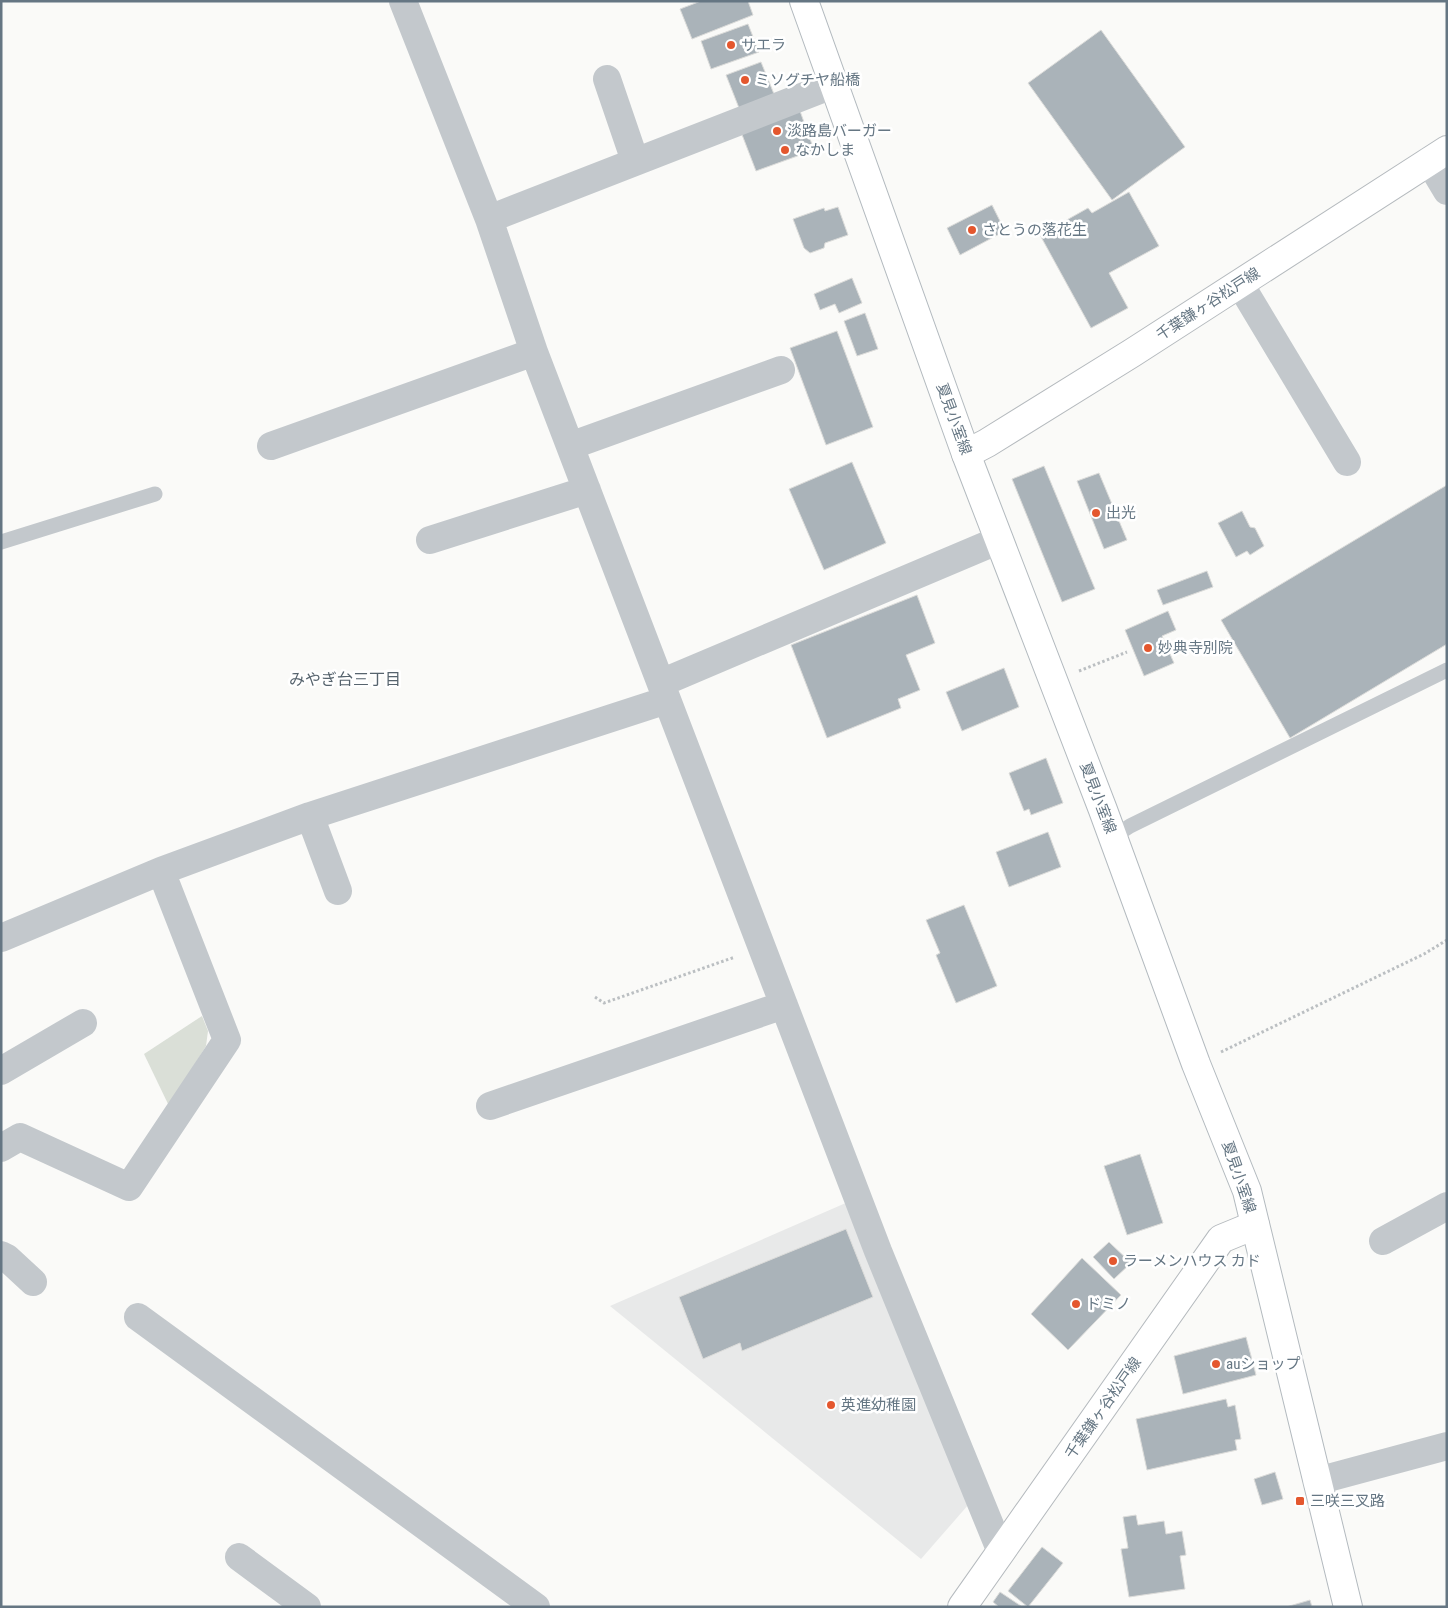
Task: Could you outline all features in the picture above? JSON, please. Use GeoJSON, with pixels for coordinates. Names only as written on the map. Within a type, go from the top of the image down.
{"type":"FeatureCollection","features":[{"type":"Feature","properties":{"kind":"main road","name":"夏見小室線"},"geometry":{"type":"LineString","coordinates":[[804,1],[966,454],[1113,837],[1196,1064],[1247,1191],[1348,1607]]}},
{"type":"Feature","properties":{"kind":"main road","name":"千葉鎌ヶ谷松戸線"},"geometry":{"type":"LineString","coordinates":[[966,454],[1106,369],[1438,156]]}},
{"type":"Feature","properties":{"kind":"main road","name":"千葉鎌ヶ谷松戸線"},"geometry":{"type":"LineString","coordinates":[[962,1607],[1220,1239],[1255,1225]]}},
{"type":"Feature","properties":{"kind":"street"},"geometry":{"type":"LineString","coordinates":[[403,1],[489,220],[534,352],[878,1251],[1001,1552]]}},
{"type":"Feature","properties":{"kind":"street"},"geometry":{"type":"LineString","coordinates":[[607,79],[635,161]]}},
{"type":"Feature","properties":{"kind":"street"},"geometry":{"type":"LineString","coordinates":[[489,220],[635,161],[835,84]]}},
{"type":"Feature","properties":{"kind":"street"},"geometry":{"type":"LineString","coordinates":[[1438,156],[1447,191]]}},
{"type":"Feature","properties":{"kind":"street"},"geometry":{"type":"LineString","coordinates":[[1240,284],[1347,462]]}},
{"type":"Feature","properties":{"kind":"street"},"geometry":{"type":"LineString","coordinates":[[271,446],[534,352]]}},
{"type":"Feature","properties":{"kind":"street"},"geometry":{"type":"LineString","coordinates":[[570,446],[781,370]]}},
{"type":"Feature","properties":{"kind":"street"},"geometry":{"type":"LineString","coordinates":[[430,540],[587,490]]}},
{"type":"Feature","properties":{"kind":"street"},"geometry":{"type":"LineString","coordinates":[[1,938],[161,871],[310,816],[664,692],[999,540]]}},
{"type":"Feature","properties":{"kind":"street"},"geometry":{"type":"LineString","coordinates":[[310,816],[338,891]]}},
{"type":"Feature","properties":{"kind":"street"},"geometry":{"type":"LineString","coordinates":[[1,1148],[20,1137],[129,1187],[227,1040],[161,871]]}},
{"type":"Feature","properties":{"kind":"street"},"geometry":{"type":"LineString","coordinates":[[490,1106],[784,1005]]}},
{"type":"Feature","properties":{"kind":"street"},"geometry":{"type":"LineString","coordinates":[[1,1071],[83,1023]]}},
{"type":"Feature","properties":{"kind":"street"},"geometry":{"type":"LineString","coordinates":[[1384,1241],[1447,1206]]}},
{"type":"Feature","properties":{"kind":"street"},"geometry":{"type":"LineString","coordinates":[[1,1255],[7,1258],[33,1282]]}},
{"type":"Feature","properties":{"kind":"street"},"geometry":{"type":"LineString","coordinates":[[138,1317],[536,1607]]}},
{"type":"Feature","properties":{"kind":"street"},"geometry":{"type":"LineString","coordinates":[[1317,1481],[1447,1446]]}},
{"type":"Feature","properties":{"kind":"street"},"geometry":{"type":"LineString","coordinates":[[239,1557],[307,1607]]}},
{"type":"Feature","properties":{"kind":"lane"},"geometry":{"type":"LineString","coordinates":[[1,542],[155,494]]}},
{"type":"Feature","properties":{"kind":"lane"},"geometry":{"type":"LineString","coordinates":[[1113,837],[1139,822],[1447,670]]}},
{"type":"Feature","properties":{"kind":"path"},"geometry":{"type":"LineString","coordinates":[[1074,673],[1127,652]]}},
{"type":"Feature","properties":{"kind":"path"},"geometry":{"type":"LineString","coordinates":[[1196,1064],[1424,954],[1447,940]]}},
{"type":"Feature","properties":{"kind":"path"},"geometry":{"type":"LineString","coordinates":[[595,997],[604,1003],[762,948]]}},
{"type":"Feature","properties":{"kind":"shaded area"},"geometry":{"type":"Polygon","coordinates":[[[202,1016],[208,1031],[206,1046],[169,1106],[144,1054],[202,1016]]]}},
{"type":"Feature","properties":{"kind":"shaded area","name":"英進幼稚園"},"geometry":{"type":"Polygon","coordinates":[[[848,1202],[969,1504],[921,1559],[610,1306],[848,1202]]]}},
{"type":"Feature","properties":{"kind":"building"},"geometry":{"type":"Polygon","coordinates":[[[701,1],[748,1],[753,15],[692,39],[680,9],[701,1]]]}},
{"type":"Feature","properties":{"kind":"building"},"geometry":{"type":"Polygon","coordinates":[[[748,24],[759,52],[711,69],[701,41],[748,24]]]}},
{"type":"Feature","properties":{"kind":"building"},"geometry":{"type":"Polygon","coordinates":[[[1101,30],[1185,147],[1112,200],[1028,83],[1101,30]]]}},
{"type":"Feature","properties":{"kind":"building"},"geometry":{"type":"Polygon","coordinates":[[[761,62],[774,94],[739,108],[726,75],[761,62]]]}},
{"type":"Feature","properties":{"kind":"building"},"geometry":{"type":"Polygon","coordinates":[[[800,111],[814,150],[756,171],[741,132],[800,111]]]}},
{"type":"Feature","properties":{"kind":"building"},"geometry":{"type":"Polygon","coordinates":[[[1129,192],[1159,246],[1109,273],[1128,308],[1091,328],[1040,235],[1088,208],[1092,213],[1129,192]]]}},
{"type":"Feature","properties":{"kind":"building"},"geometry":{"type":"Polygon","coordinates":[[[992,205],[1005,231],[960,255],[947,228],[992,205]]]}},
{"type":"Feature","properties":{"kind":"building"},"geometry":{"type":"Polygon","coordinates":[[[838,207],[848,235],[825,243],[824,248],[810,253],[804,248],[793,219],[824,208],[825,211],[838,207]]]}},
{"type":"Feature","properties":{"kind":"building"},"geometry":{"type":"Polygon","coordinates":[[[852,278],[862,303],[839,313],[835,304],[820,310],[814,294],[852,278]]]}},
{"type":"Feature","properties":{"kind":"building"},"geometry":{"type":"Polygon","coordinates":[[[865,313],[878,349],[857,356],[844,321],[865,313]]]}},
{"type":"Feature","properties":{"kind":"building"},"geometry":{"type":"Polygon","coordinates":[[[837,331],[873,427],[826,445],[790,348],[837,331]]]}},
{"type":"Feature","properties":{"kind":"building"},"geometry":{"type":"Polygon","coordinates":[[[852,462],[886,543],[824,570],[789,489],[852,462]]]}},
{"type":"Feature","properties":{"kind":"building"},"geometry":{"type":"Polygon","coordinates":[[[1044,466],[1095,589],[1062,602],[1012,479],[1044,466]]]}},
{"type":"Feature","properties":{"kind":"building"},"geometry":{"type":"Polygon","coordinates":[[[1099,473],[1127,540],[1104,549],[1077,481],[1099,473]]]}},
{"type":"Feature","properties":{"kind":"building"},"geometry":{"type":"Polygon","coordinates":[[[1447,485],[1447,644],[1290,738],[1221,620],[1447,485]]]}},
{"type":"Feature","properties":{"kind":"building"},"geometry":{"type":"Polygon","coordinates":[[[1242,511],[1250,527],[1255,528],[1264,546],[1250,555],[1247,551],[1236,557],[1218,523],[1242,511]]]}},
{"type":"Feature","properties":{"kind":"building"},"geometry":{"type":"Polygon","coordinates":[[[1207,571],[1213,587],[1163,605],[1157,590],[1207,571]]]}},
{"type":"Feature","properties":{"kind":"building"},"geometry":{"type":"Polygon","coordinates":[[[917,595],[935,643],[906,655],[920,690],[898,699],[901,708],[827,738],[791,645],[917,595]]]}},
{"type":"Feature","properties":{"kind":"building"},"geometry":{"type":"Polygon","coordinates":[[[1168,611],[1176,630],[1162,636],[1174,663],[1144,676],[1125,630],[1168,611]]]}},
{"type":"Feature","properties":{"kind":"building"},"geometry":{"type":"Polygon","coordinates":[[[1004,668],[1019,707],[962,731],[946,692],[1004,668]]]}},
{"type":"Feature","properties":{"kind":"building"},"geometry":{"type":"Polygon","coordinates":[[[1046,758],[1063,803],[1031,815],[1029,809],[1024,811],[1009,773],[1046,758]]]}},
{"type":"Feature","properties":{"kind":"building"},"geometry":{"type":"Polygon","coordinates":[[[1048,832],[1061,867],[1009,887],[996,852],[1048,832]]]}},
{"type":"Feature","properties":{"kind":"building"},"geometry":{"type":"Polygon","coordinates":[[[964,905],[997,986],[956,1003],[936,955],[940,953],[926,920],[964,905]]]}},
{"type":"Feature","properties":{"kind":"building"},"geometry":{"type":"Polygon","coordinates":[[[1140,1154],[1163,1223],[1127,1235],[1104,1166],[1140,1154]]]}},
{"type":"Feature","properties":{"kind":"building"},"geometry":{"type":"Polygon","coordinates":[[[846,1229],[873,1297],[742,1351],[740,1343],[703,1359],[679,1297],[846,1229]]]}},
{"type":"Feature","properties":{"kind":"building"},"geometry":{"type":"Polygon","coordinates":[[[1109,1242],[1131,1263],[1114,1279],[1093,1257],[1109,1242]]]}},
{"type":"Feature","properties":{"kind":"building","name":"ドミノ"},"geometry":{"type":"Polygon","coordinates":[[[1082,1258],[1121,1295],[1068,1350],[1031,1314],[1082,1258]]]}},
{"type":"Feature","properties":{"kind":"building"},"geometry":{"type":"Polygon","coordinates":[[[1246,1337],[1256,1375],[1183,1394],[1174,1356],[1246,1337]]]}},
{"type":"Feature","properties":{"kind":"building"},"geometry":{"type":"Polygon","coordinates":[[[1226,1399],[1228,1407],[1235,1405],[1241,1439],[1235,1440],[1237,1450],[1147,1470],[1136,1419],[1226,1399]]]}},
{"type":"Feature","properties":{"kind":"building"},"geometry":{"type":"Polygon","coordinates":[[[1275,1472],[1283,1499],[1262,1505],[1254,1479],[1275,1472]]]}},
{"type":"Feature","properties":{"kind":"building"},"geometry":{"type":"Polygon","coordinates":[[[1136,1515],[1138,1525],[1164,1521],[1166,1534],[1182,1531],[1186,1555],[1180,1556],[1185,1589],[1129,1597],[1121,1549],[1128,1548],[1123,1517],[1136,1515]]]}},
{"type":"Feature","properties":{"kind":"building"},"geometry":{"type":"Polygon","coordinates":[[[1042,1547],[1063,1563],[1028,1607],[1008,1591],[1042,1547]]]}},
{"type":"Feature","properties":{"kind":"building"},"geometry":{"type":"Polygon","coordinates":[[[1000,1592],[1021,1606],[999,1607],[993,1602],[1000,1592]]]}},
{"type":"Feature","properties":{"kind":"building"},"geometry":{"type":"Polygon","coordinates":[[[1310,1600],[1312,1607],[1286,1607],[1310,1600]]]}},
{"type":"Feature","properties":{"kind":"place","name":"サエラ"},"geometry":{"type":"Point","coordinates":[731,45]}},
{"type":"Feature","properties":{"kind":"place","name":"ミソグチヤ船橋"},"geometry":{"type":"Point","coordinates":[745,80]}},
{"type":"Feature","properties":{"kind":"place","name":"淡路島バーガー"},"geometry":{"type":"Point","coordinates":[777,131]}},
{"type":"Feature","properties":{"kind":"place","name":"なかしま"},"geometry":{"type":"Point","coordinates":[785,150]}},
{"type":"Feature","properties":{"kind":"place","name":"さとうの落花生"},"geometry":{"type":"Point","coordinates":[972,230]}},
{"type":"Feature","properties":{"kind":"place","name":"出光"},"geometry":{"type":"Point","coordinates":[1096,513]}},
{"type":"Feature","properties":{"kind":"place","name":"妙典寺別院"},"geometry":{"type":"Point","coordinates":[1148,648]}},
{"type":"Feature","properties":{"kind":"place","name":"ラーメンハウス カド"},"geometry":{"type":"Point","coordinates":[1113,1261]}},
{"type":"Feature","properties":{"kind":"place","name":"ドミノ"},"geometry":{"type":"Point","coordinates":[1076,1304]}},
{"type":"Feature","properties":{"kind":"place","name":"auショップ"},"geometry":{"type":"Point","coordinates":[1216,1364]}},
{"type":"Feature","properties":{"kind":"place","name":"英進幼稚園"},"geometry":{"type":"Point","coordinates":[831,1405]}},
{"type":"Feature","properties":{"kind":"place","name":"三咲三叉路"},"geometry":{"type":"Point","coordinates":[1300,1501]}},
{"type":"Feature","properties":{"kind":"district","name":"みやぎ台三丁目"},"geometry":{"type":"Point","coordinates":[345,679]}}]}
